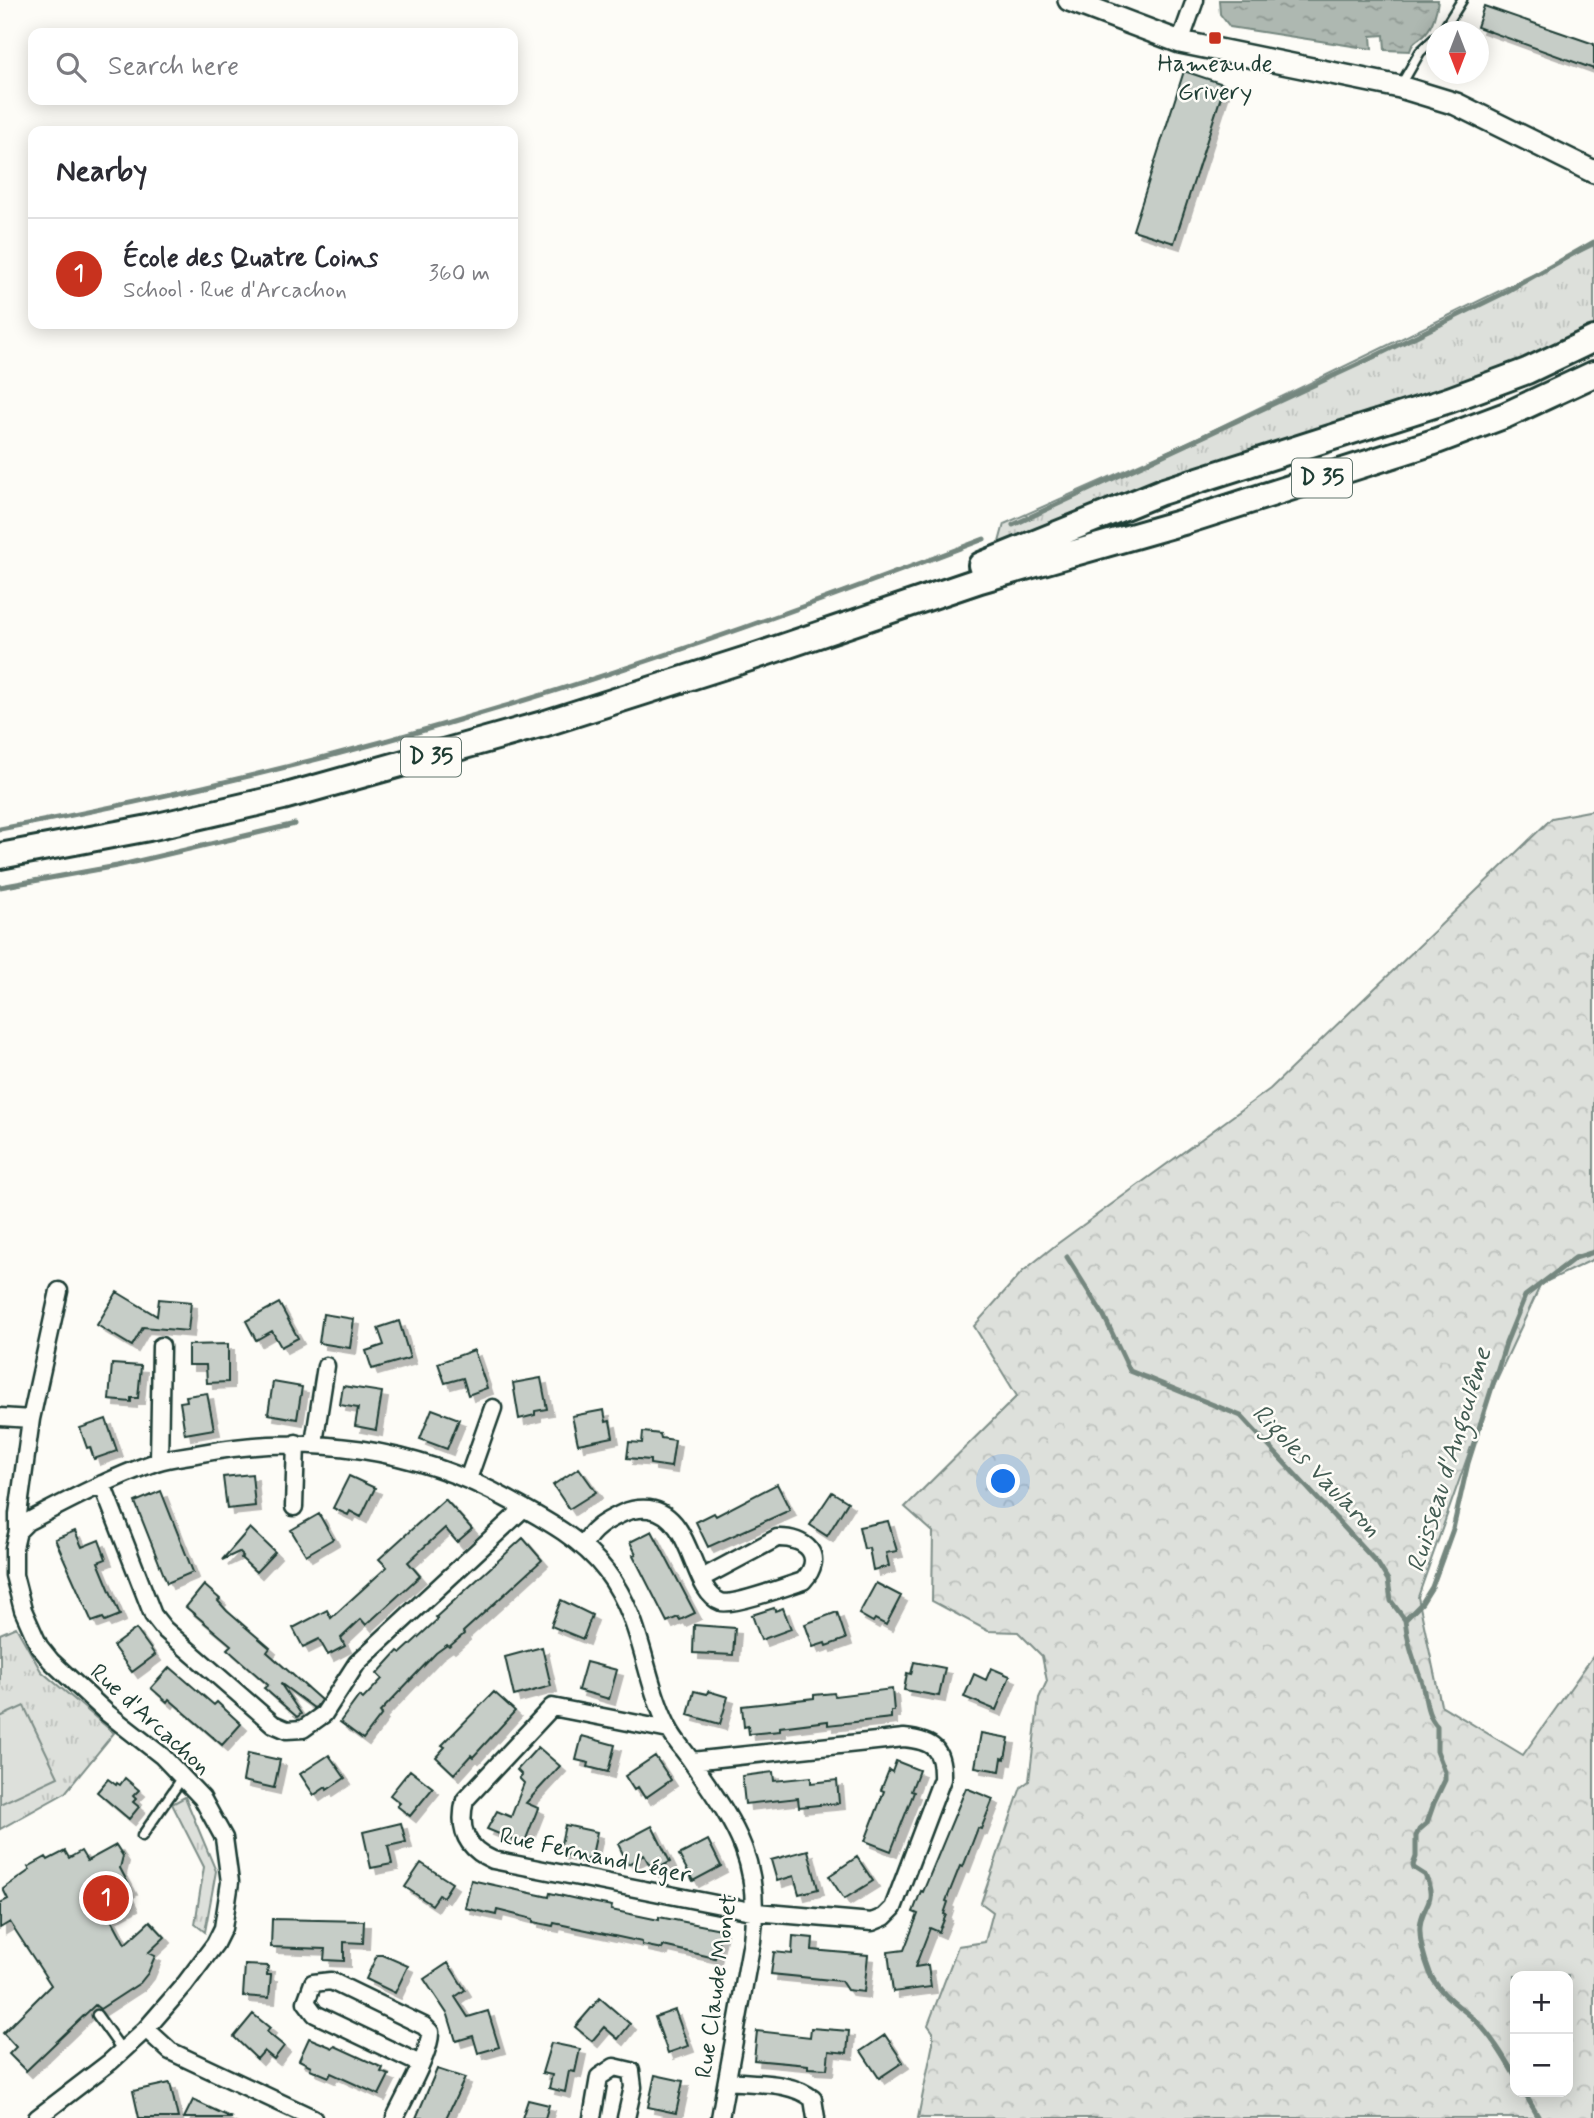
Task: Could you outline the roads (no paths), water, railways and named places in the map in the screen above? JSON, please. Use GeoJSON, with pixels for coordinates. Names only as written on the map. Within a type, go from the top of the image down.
{"type":"FeatureCollection","features":[{"type":"Feature","properties":{"kind":"main road","name":"D 35"},"geometry":{"type":"LineString","coordinates":[[851,622],[986,562],[1128,505],[1449,400],[1527,371],[1594,339]]}},
{"type":"Feature","properties":{"kind":"main road","name":"D 35"},"geometry":{"type":"LineString","coordinates":[[0,856],[149,828],[283,797],[422,759],[652,690],[851,622],[1062,555],[1183,522],[1434,442],[1506,415],[1594,374]]}},
{"type":"Feature","properties":{"kind":"street"},"geometry":{"type":"LineString","coordinates":[[1069,0],[1180,41],[1400,87],[1456,104],[1594,172]]}},
{"type":"Feature","properties":{"kind":"street"},"geometry":{"type":"LineString","coordinates":[[1180,41],[1195,0]]}},
{"type":"Feature","properties":{"kind":"street","name":"Rue d'Arcachon"},"geometry":{"type":"LineString","coordinates":[[37,2118],[110,2062],[146,2029],[215,1944],[223,1928],[230,1882],[224,1838],[202,1798],[162,1756],[107,1713],[51,1661],[30,1628],[7,1576],[18,1531],[31,1419],[59,1292]]}},
{"type":"Feature","properties":{"kind":"street"},"geometry":{"type":"LineString","coordinates":[[159,1461],[161,1346]]}},
{"type":"Feature","properties":{"kind":"street"},"geometry":{"type":"LineString","coordinates":[[314,1443],[326,1366]]}},
{"type":"Feature","properties":{"kind":"street"},"geometry":{"type":"LineString","coordinates":[[468,1479],[493,1408]]}},
{"type":"Feature","properties":{"kind":"street"},"geometry":{"type":"LineString","coordinates":[[0,1417],[31,1419]]}},
{"type":"Feature","properties":{"kind":"street"},"geometry":{"type":"LineString","coordinates":[[294,1507],[296,1443]]}},
{"type":"Feature","properties":{"kind":"street","name":"Rue Claude Monet"},"geometry":{"type":"LineString","coordinates":[[18,1531],[27,1522],[102,1484],[159,1461],[254,1445],[314,1443],[394,1455],[468,1479],[524,1508],[583,1546],[606,1570],[629,1608],[669,1730],[692,1761],[745,1848],[752,1871],[755,1912],[720,2118]]}},
{"type":"Feature","properties":{"kind":"street"},"geometry":{"type":"LineString","coordinates":[[102,1484],[152,1615],[164,1629],[273,1724],[287,1730],[303,1729],[324,1714],[357,1663],[524,1508]]}},
{"type":"Feature","properties":{"kind":"street"},"geometry":{"type":"LineString","coordinates":[[583,1546],[590,1533],[610,1519],[641,1508],[655,1510],[669,1517],[678,1529],[709,1595],[722,1603],[803,1581],[811,1573],[814,1561],[810,1550],[802,1541],[777,1538],[702,1578]]}},
{"type":"Feature","properties":{"kind":"street","name":"Rue Fernand Léger"},"geometry":{"type":"LineString","coordinates":[[669,1730],[552,1707],[465,1800],[463,1829],[479,1854],[493,1860],[755,1912]]}},
{"type":"Feature","properties":{"kind":"street"},"geometry":{"type":"LineString","coordinates":[[692,1761],[904,1738],[929,1744],[938,1751],[942,1763],[942,1779],[893,1908],[884,1917],[872,1923],[857,1923],[755,1912]]}},
{"type":"Feature","properties":{"kind":"street"},"geometry":{"type":"LineString","coordinates":[[395,2118],[420,2064],[430,2039],[429,2032],[424,2026],[331,1981],[313,1983],[306,2002],[315,2014],[420,2064]]}},
{"type":"Feature","properties":{"kind":"street"},"geometry":{"type":"LineString","coordinates":[[146,2029],[170,2051],[313,2118]]}},
{"type":"Feature","properties":{"kind":"street"},"geometry":{"type":"LineString","coordinates":[[592,2118],[599,2077],[614,2067],[631,2071],[633,2087],[626,2118]]}},
{"type":"Feature","properties":{"kind":"street"},"geometry":{"type":"LineString","coordinates":[[727,2081],[791,2088],[804,2092],[813,2099],[816,2118]]}},
{"type":"Feature","properties":{"kind":"lane"},"geometry":{"type":"LineString","coordinates":[[1449,21],[1462,0]]}},
{"type":"Feature","properties":{"kind":"lane"},"geometry":{"type":"LineString","coordinates":[[1400,87],[1420,52],[1426,47]]}},
{"type":"Feature","properties":{"kind":"lane"},"geometry":{"type":"LineString","coordinates":[[142,1836],[183,1777]]}},
{"type":"Feature","properties":{"kind":"lane"},"geometry":{"type":"LineString","coordinates":[[97,2015],[122,2050]]}},
{"type":"Feature","properties":{"kind":"water"},"geometry":{"type":"Polygon","coordinates":[[[1219,0],[1438,0],[1433,21],[1426,21],[1426,33],[1414,43],[1410,51],[1385,50],[1384,35],[1371,36],[1372,49],[1230,27],[1220,14],[1219,0]]]}},
{"type":"Feature","properties":{"kind":"waterway"},"geometry":{"type":"LineString","coordinates":[[1013,525],[1361,363],[1502,294],[1594,242]]}},
{"type":"Feature","properties":{"kind":"waterway"},"geometry":{"type":"LineString","coordinates":[[0,829],[251,776],[437,726],[682,649],[984,539]]}},
{"type":"Feature","properties":{"kind":"waterway"},"geometry":{"type":"LineString","coordinates":[[0,887],[117,866],[295,824]]}},
{"type":"Feature","properties":{"kind":"waterway","name":"Ruisseau d'Angoulême"},"geometry":{"type":"LineString","coordinates":[[1510,2068],[1486,2032],[1438,1987],[1430,1973],[1423,1950],[1420,1926],[1430,1892],[1425,1875],[1413,1865],[1416,1857],[1416,1836],[1427,1823],[1445,1780],[1445,1772],[1437,1751],[1437,1726],[1428,1710],[1405,1620],[1422,1603],[1432,1587],[1453,1529],[1468,1463],[1506,1343],[1525,1296],[1575,1258],[1594,1252]]}},
{"type":"Feature","properties":{"kind":"waterway","name":"Rigoles Vaularon"},"geometry":{"type":"LineString","coordinates":[[1067,1257],[1104,1316],[1130,1371],[1241,1416],[1378,1564],[1388,1580],[1391,1601],[1405,1620]]}},
{"type":"Feature","properties":{"kind":"waterway","name":"Ruisseau d'Angoulême"},"geometry":{"type":"LineString","coordinates":[[1527,2097],[1539,2118]]}},
{"type":"Feature","properties":{"kind":"place","name":"Hameau de Grivery"},"geometry":{"type":"Point","coordinates":[1215,38]}},
{"type":"Feature","properties":{"kind":"place","name":"École des Quatre Coins"},"geometry":{"type":"Point","coordinates":[106,1898]}}]}
